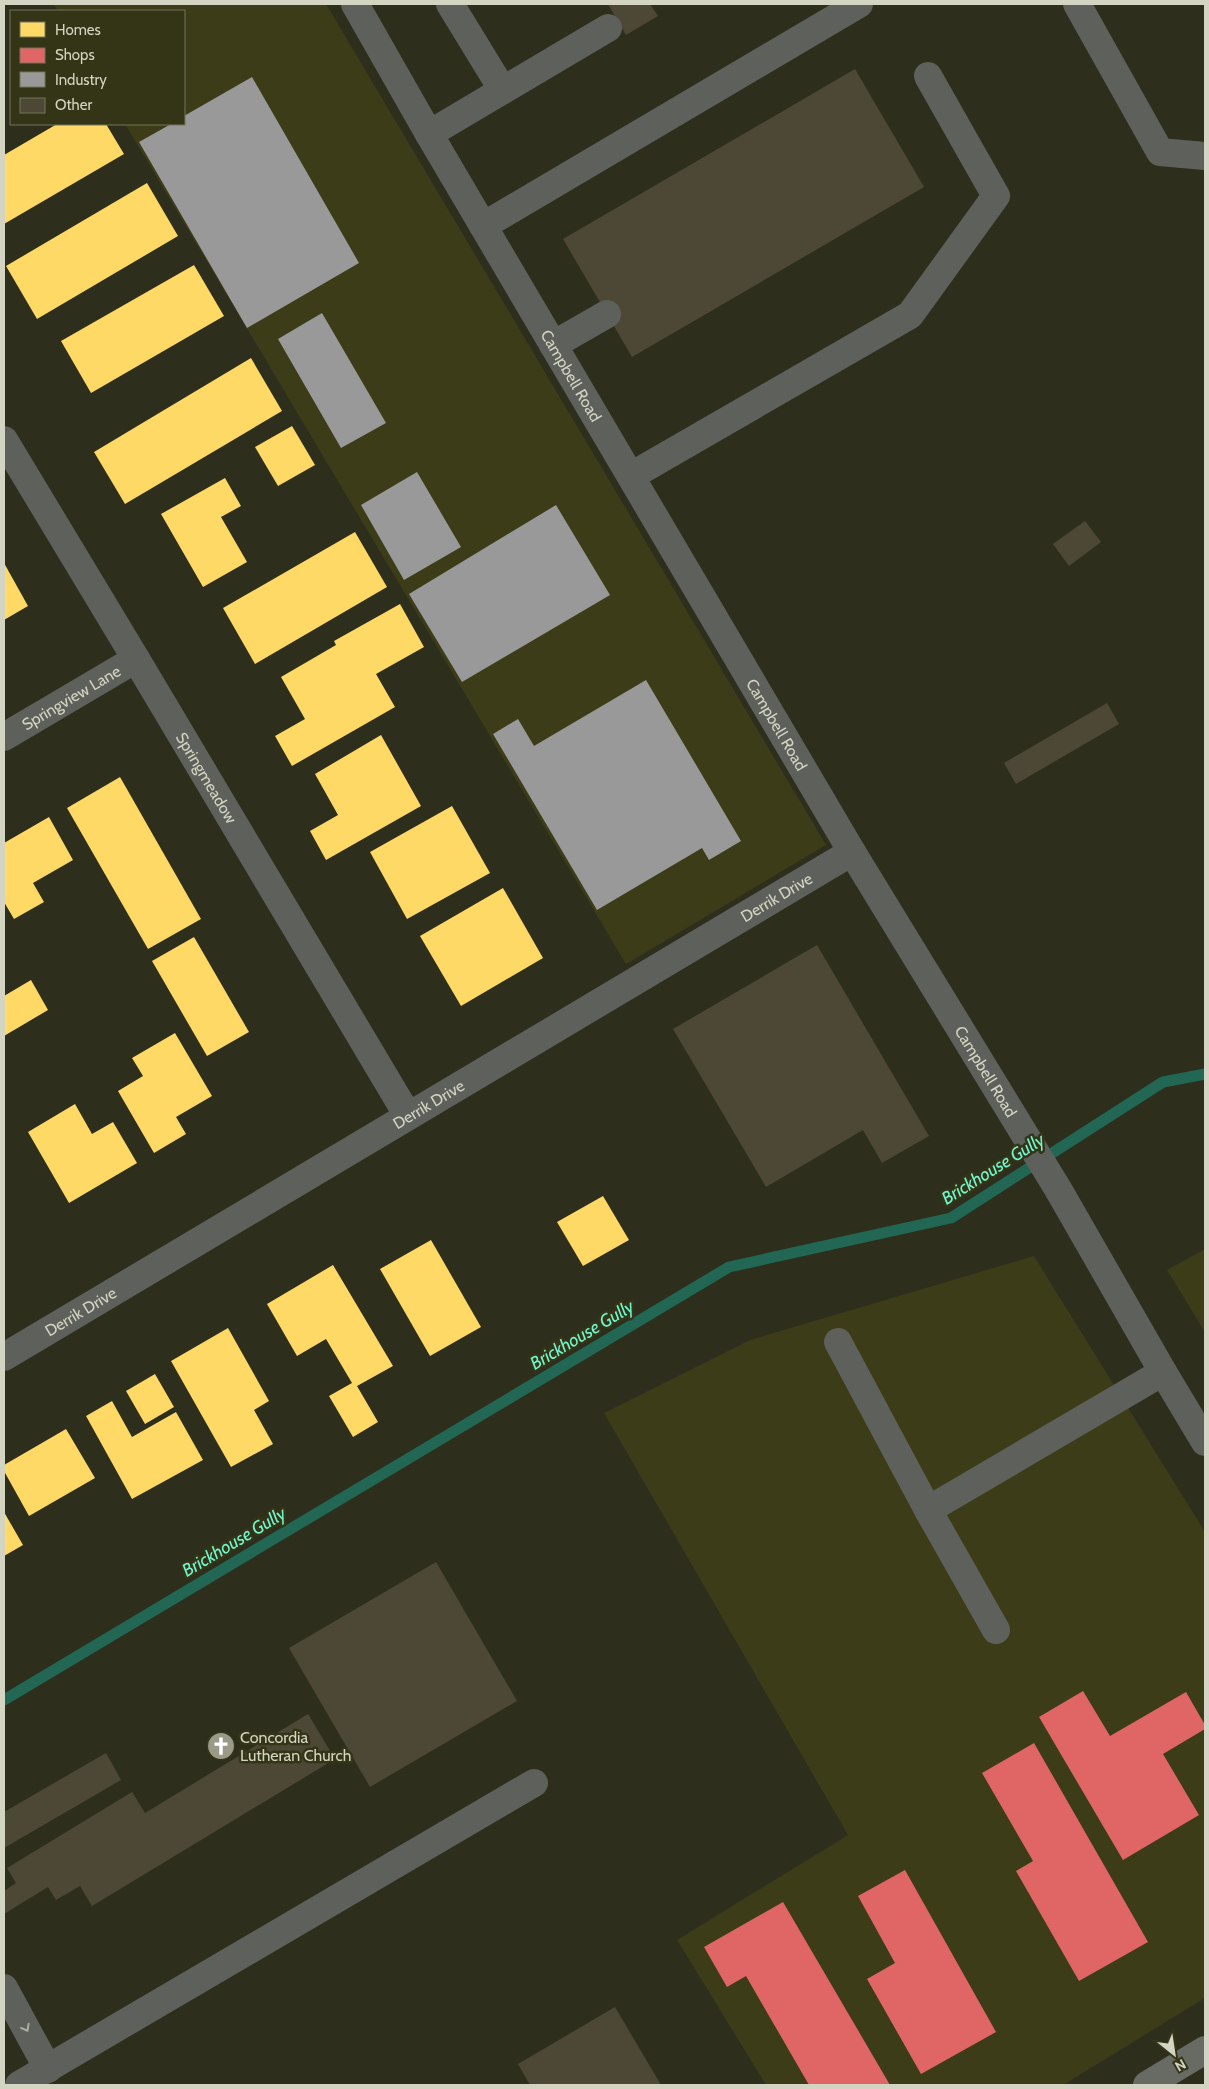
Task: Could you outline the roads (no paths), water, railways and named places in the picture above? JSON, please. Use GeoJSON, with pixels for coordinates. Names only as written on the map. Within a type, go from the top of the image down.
{"type":"FeatureCollection","features":[{"type":"Feature","properties":{"kind":"main road"},"geometry":{"type":"LineString","coordinates":[[1146,2085],[1205,2050]]}},
{"type":"Feature","properties":{"kind":"street","name":"Campbell Road"},"geometry":{"type":"LineString","coordinates":[[354,4],[852,852],[1058,1189],[1205,1442]]}},
{"type":"Feature","properties":{"kind":"street"},"geometry":{"type":"LineString","coordinates":[[450,4],[502,90]]}},
{"type":"Feature","properties":{"kind":"street"},"geometry":{"type":"LineString","coordinates":[[483,226],[859,4]]}},
{"type":"Feature","properties":{"kind":"street"},"geometry":{"type":"LineString","coordinates":[[1077,4],[1160,152],[1205,156]]}},
{"type":"Feature","properties":{"kind":"street"},"geometry":{"type":"LineString","coordinates":[[429,134],[608,28]]}},
{"type":"Feature","properties":{"kind":"street"},"geometry":{"type":"LineString","coordinates":[[630,476],[910,314],[996,196],[928,76]]}},
{"type":"Feature","properties":{"kind":"street"},"geometry":{"type":"LineString","coordinates":[[553,345],[607,314]]}},
{"type":"Feature","properties":{"kind":"street","name":"Springmeadow"},"geometry":{"type":"LineString","coordinates":[[4,440],[408,1116]]}},
{"type":"Feature","properties":{"kind":"street","name":"Springview Lane"},"geometry":{"type":"LineString","coordinates":[[4,737],[136,659]]}},
{"type":"Feature","properties":{"kind":"street","name":"Derrik Drive"},"geometry":{"type":"LineString","coordinates":[[4,1357],[852,852]]}},
{"type":"Feature","properties":{"kind":"street"},"geometry":{"type":"LineString","coordinates":[[838,1342],[928,1510],[996,1630]]}},
{"type":"Feature","properties":{"kind":"street"},"geometry":{"type":"LineString","coordinates":[[928,1510],[1163,1372]]}},
{"type":"Feature","properties":{"kind":"street"},"geometry":{"type":"LineString","coordinates":[[19,2085],[534,1783]]}},
{"type":"Feature","properties":{"kind":"street"},"geometry":{"type":"LineString","coordinates":[[4,1970],[4,1977]]}},
{"type":"Feature","properties":{"kind":"street"},"geometry":{"type":"LineString","coordinates":[[4,1988],[48,2068]]}},
{"type":"Feature","properties":{"kind":"waterway","name":"Brickhouse Gully"},"geometry":{"type":"LineString","coordinates":[[4,1700],[729,1267],[951,1218],[1163,1082],[1205,1074]]}},
{"type":"Feature","properties":{"kind":"place","name":"Concordia Lutheran Church"},"geometry":{"type":"Point","coordinates":[221,1746]}}]}
